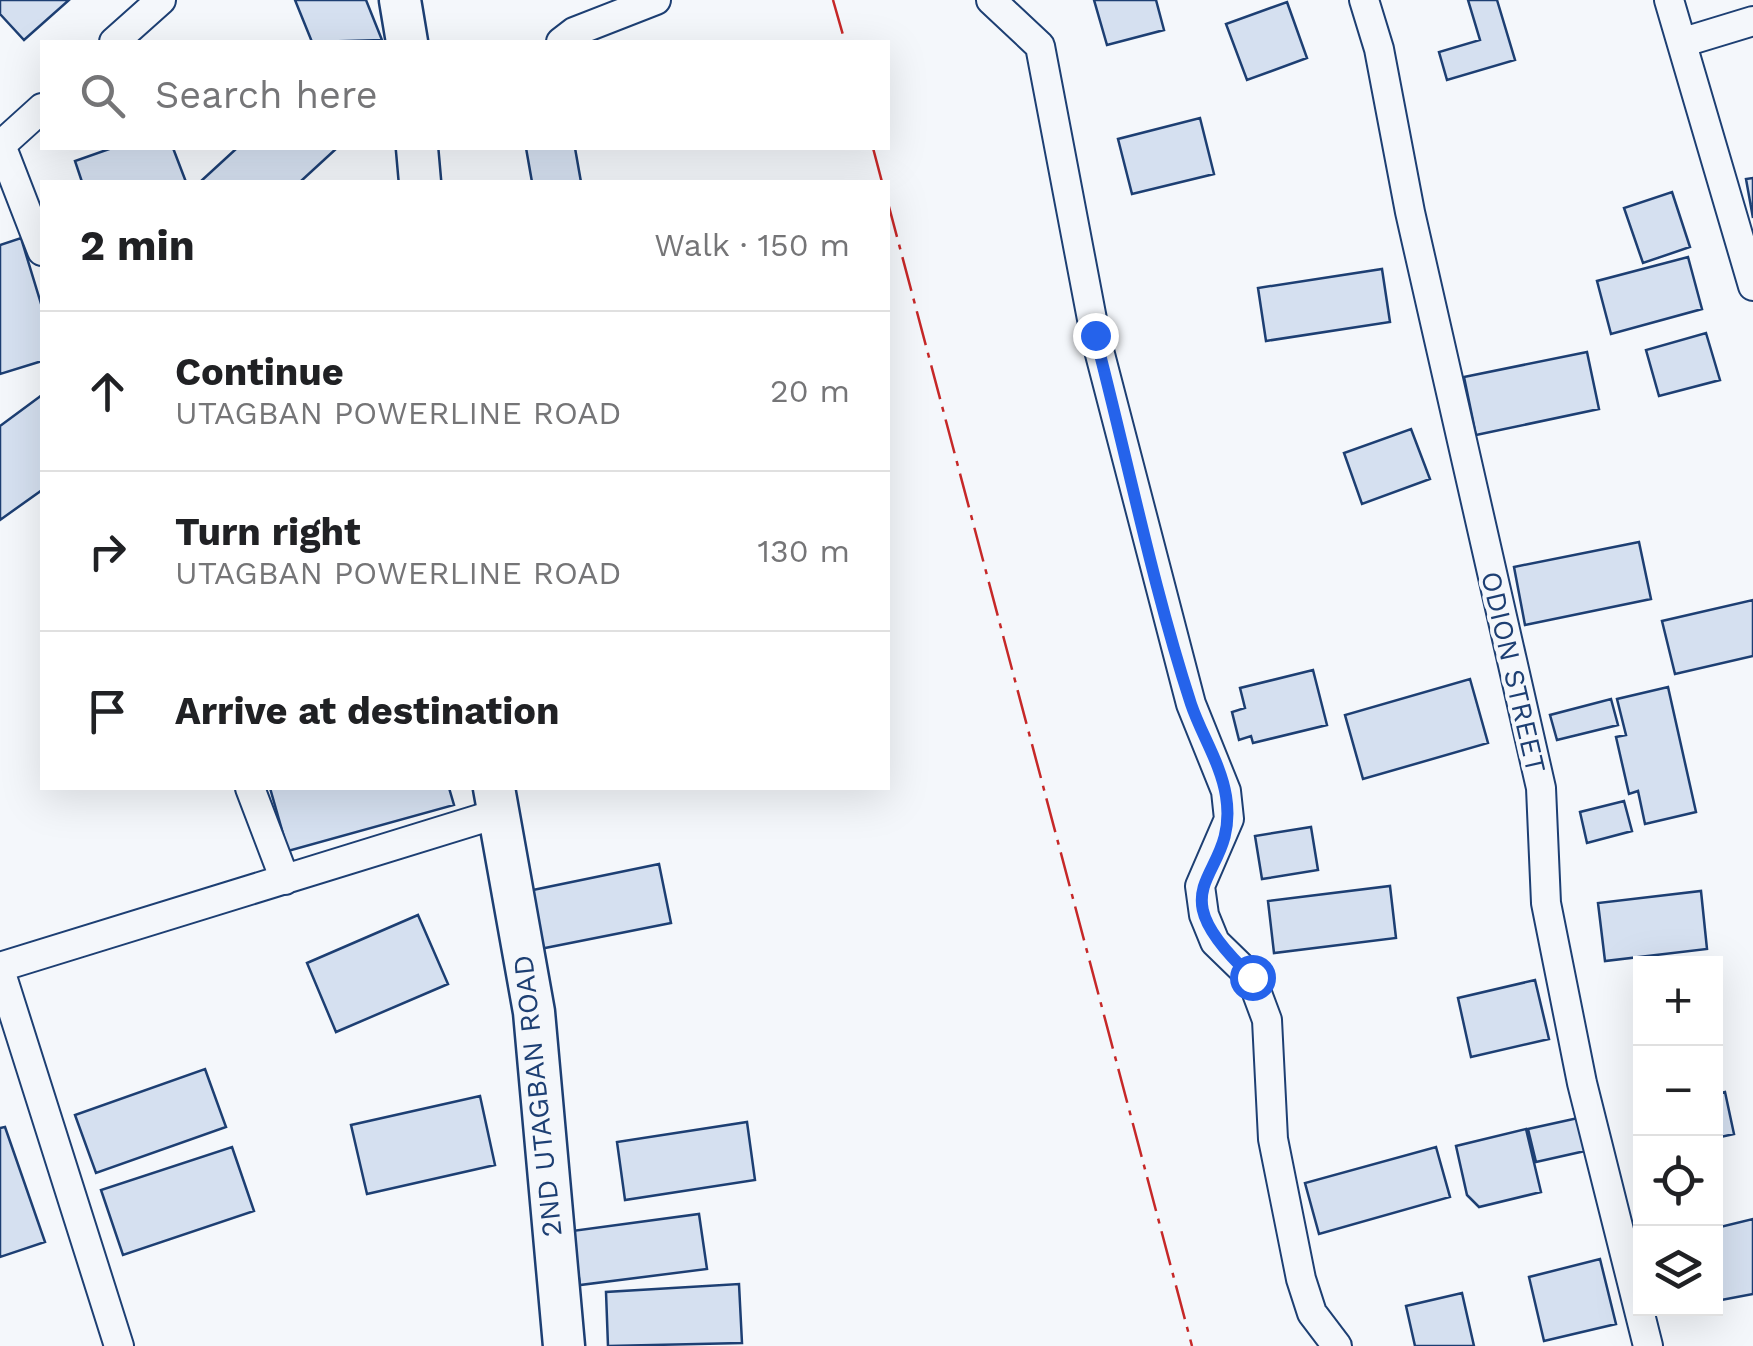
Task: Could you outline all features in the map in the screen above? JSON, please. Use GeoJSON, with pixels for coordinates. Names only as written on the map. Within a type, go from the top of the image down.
{"type":"FeatureCollection","features":[{"type":"Feature","properties":{"kind":"street"},"geometry":{"type":"LineString","coordinates":[[116,40],[161,0]]}},
{"type":"Feature","properties":{"kind":"street"},"geometry":{"type":"LineString","coordinates":[[400,0],[406,40]]}},
{"type":"Feature","properties":{"kind":"street"},"geometry":{"type":"LineString","coordinates":[[564,40],[574,32],[656,0]]}},
{"type":"Feature","properties":{"kind":"street"},"geometry":{"type":"LineString","coordinates":[[991,0],[1040,46],[1095,335],[1191,704],[1226,790],[1229,820],[1200,886],[1204,915],[1215,942],[1252,977],[1268,1020],[1273,1138],[1301,1279],[1312,1312],[1338,1346]]}},
{"type":"Feature","properties":{"kind":"street","name":"ODION STREET"},"geometry":{"type":"LineString","coordinates":[[1364,0],[1379,49],[1410,212],[1541,788],[1546,903],[1582,1083],[1648,1346]]}},
{"type":"Feature","properties":{"kind":"street"},"geometry":{"type":"LineString","coordinates":[[1669,0],[1753,286]]}},
{"type":"Feature","properties":{"kind":"street"},"geometry":{"type":"LineString","coordinates":[[1684,42],[1753,20]]}},
{"type":"Feature","properties":{"kind":"street"},"geometry":{"type":"LineString","coordinates":[[40,110],[0,146],[40,246]]}},
{"type":"Feature","properties":{"kind":"street"},"geometry":{"type":"LineString","coordinates":[[251,790],[285,880]]}},
{"type":"Feature","properties":{"kind":"street"},"geometry":{"type":"LineString","coordinates":[[119,1346],[0,968],[285,880],[495,801]]}},
{"type":"Feature","properties":{"kind":"street","name":"2ND UTAGBAN ROAD"},"geometry":{"type":"LineString","coordinates":[[495,801],[534,1012],[564,1346]]}},
{"type":"Feature","properties":{"kind":"building"},"geometry":{"type":"Polygon","coordinates":[[[0,0],[69,0],[24,40],[0,14],[0,0]]]}},
{"type":"Feature","properties":{"kind":"building"},"geometry":{"type":"Polygon","coordinates":[[[295,0],[366,0],[382,40],[311,40],[295,0]]]}},
{"type":"Feature","properties":{"kind":"building"},"geometry":{"type":"Polygon","coordinates":[[[1094,0],[1156,0],[1164,30],[1107,45],[1094,0]]]}},
{"type":"Feature","properties":{"kind":"building"},"geometry":{"type":"Polygon","coordinates":[[[1468,0],[1497,0],[1515,60],[1447,80],[1439,52],[1480,40],[1468,0]]]}},
{"type":"Feature","properties":{"kind":"building"},"geometry":{"type":"Polygon","coordinates":[[[1287,2],[1307,58],[1247,80],[1226,24],[1287,2]]]}},
{"type":"Feature","properties":{"kind":"building"},"geometry":{"type":"Polygon","coordinates":[[[1200,118],[1214,174],[1132,194],[1118,139],[1200,118]]]}},
{"type":"Feature","properties":{"kind":"building"},"geometry":{"type":"Polygon","coordinates":[[[106,150],[174,150],[185,180],[81,180],[75,161],[106,150]]]}},
{"type":"Feature","properties":{"kind":"building"},"geometry":{"type":"Polygon","coordinates":[[[235,150],[335,150],[302,180],[202,180],[235,150]]]}},
{"type":"Feature","properties":{"kind":"building"},"geometry":{"type":"Polygon","coordinates":[[[526,150],[575,150],[581,180],[532,180],[526,150]]]}},
{"type":"Feature","properties":{"kind":"building"},"geometry":{"type":"Polygon","coordinates":[[[1753,178],[1753,218],[1746,179],[1753,178]]]}},
{"type":"Feature","properties":{"kind":"building"},"geometry":{"type":"Polygon","coordinates":[[[1672,192],[1690,247],[1643,263],[1624,208],[1672,192]]]}},
{"type":"Feature","properties":{"kind":"building"},"geometry":{"type":"Polygon","coordinates":[[[21,238],[40,300],[40,362],[0,374],[0,245],[21,238]]]}},
{"type":"Feature","properties":{"kind":"building"},"geometry":{"type":"Polygon","coordinates":[[[1688,257],[1702,309],[1611,334],[1597,281],[1688,257]]]}},
{"type":"Feature","properties":{"kind":"building"},"geometry":{"type":"Polygon","coordinates":[[[1382,269],[1390,322],[1266,341],[1258,288],[1382,269]]]}},
{"type":"Feature","properties":{"kind":"building"},"geometry":{"type":"Polygon","coordinates":[[[1706,333],[1720,380],[1659,396],[1646,350],[1706,333]]]}},
{"type":"Feature","properties":{"kind":"building"},"geometry":{"type":"Polygon","coordinates":[[[1587,352],[1599,409],[1476,435],[1464,377],[1587,352]]]}},
{"type":"Feature","properties":{"kind":"building"},"geometry":{"type":"Polygon","coordinates":[[[40,396],[40,491],[0,520],[0,426],[40,396]]]}},
{"type":"Feature","properties":{"kind":"building"},"geometry":{"type":"Polygon","coordinates":[[[1411,429],[1430,479],[1362,504],[1344,453],[1411,429]]]}},
{"type":"Feature","properties":{"kind":"building"},"geometry":{"type":"Polygon","coordinates":[[[1639,542],[1651,599],[1525,625],[1514,567],[1639,542]]]}},
{"type":"Feature","properties":{"kind":"building"},"geometry":{"type":"Polygon","coordinates":[[[1753,600],[1753,656],[1675,674],[1662,621],[1753,600]]]}},
{"type":"Feature","properties":{"kind":"building"},"geometry":{"type":"Polygon","coordinates":[[[1313,670],[1327,725],[1253,743],[1251,736],[1239,740],[1232,712],[1245,708],[1240,688],[1313,670]]]}},
{"type":"Feature","properties":{"kind":"building"},"geometry":{"type":"Polygon","coordinates":[[[1470,679],[1488,743],[1363,779],[1345,715],[1470,679]]]}},
{"type":"Feature","properties":{"kind":"building"},"geometry":{"type":"Polygon","coordinates":[[[1668,687],[1696,812],[1645,824],[1638,791],[1629,794],[1616,737],[1626,735],[1617,699],[1668,687]]]}},
{"type":"Feature","properties":{"kind":"building"},"geometry":{"type":"Polygon","coordinates":[[[1611,699],[1618,725],[1557,740],[1550,715],[1611,699]]]}},
{"type":"Feature","properties":{"kind":"building"},"geometry":{"type":"Polygon","coordinates":[[[271,790],[450,790],[454,805],[288,851],[271,790]]]}},
{"type":"Feature","properties":{"kind":"building"},"geometry":{"type":"Polygon","coordinates":[[[1624,801],[1632,831],[1587,843],[1580,812],[1624,801]]]}},
{"type":"Feature","properties":{"kind":"building"},"geometry":{"type":"Polygon","coordinates":[[[1311,827],[1318,870],[1262,879],[1255,836],[1311,827]]]}},
{"type":"Feature","properties":{"kind":"building"},"geometry":{"type":"Polygon","coordinates":[[[659,864],[671,923],[540,949],[528,891],[659,864]]]}},
{"type":"Feature","properties":{"kind":"building"},"geometry":{"type":"Polygon","coordinates":[[[1390,886],[1396,938],[1274,953],[1268,901],[1390,886]]]}},
{"type":"Feature","properties":{"kind":"building"},"geometry":{"type":"Polygon","coordinates":[[[1701,891],[1707,949],[1605,961],[1598,903],[1701,891]]]}},
{"type":"Feature","properties":{"kind":"building"},"geometry":{"type":"Polygon","coordinates":[[[418,915],[448,984],[336,1032],[307,963],[418,915]]]}},
{"type":"Feature","properties":{"kind":"building"},"geometry":{"type":"Polygon","coordinates":[[[1535,980],[1549,1039],[1471,1057],[1458,998],[1535,980]]]}},
{"type":"Feature","properties":{"kind":"building"},"geometry":{"type":"Polygon","coordinates":[[[205,1069],[226,1127],[96,1173],[75,1115],[205,1069]]]}},
{"type":"Feature","properties":{"kind":"building"},"geometry":{"type":"Polygon","coordinates":[[[1723,1092],[1734,1134],[1723,1136],[1723,1136],[1723,1092]]]}},
{"type":"Feature","properties":{"kind":"building"},"geometry":{"type":"Polygon","coordinates":[[[480,1096],[495,1165],[367,1194],[351,1125],[480,1096]]]}},
{"type":"Feature","properties":{"kind":"building"},"geometry":{"type":"Polygon","coordinates":[[[1578,1118],[1585,1151],[1536,1162],[1528,1129],[1578,1118]]]}},
{"type":"Feature","properties":{"kind":"building"},"geometry":{"type":"Polygon","coordinates":[[[747,1122],[755,1180],[625,1200],[617,1142],[747,1122]]]}},
{"type":"Feature","properties":{"kind":"building"},"geometry":{"type":"Polygon","coordinates":[[[5,1127],[45,1242],[0,1257],[0,1128],[5,1127]]]}},
{"type":"Feature","properties":{"kind":"building"},"geometry":{"type":"Polygon","coordinates":[[[1526,1129],[1541,1192],[1479,1207],[1467,1195],[1456,1146],[1526,1129]]]}},
{"type":"Feature","properties":{"kind":"building"},"geometry":{"type":"Polygon","coordinates":[[[232,1147],[254,1211],[123,1255],[101,1190],[232,1147]]]}},
{"type":"Feature","properties":{"kind":"building"},"geometry":{"type":"Polygon","coordinates":[[[1436,1147],[1450,1197],[1319,1234],[1305,1183],[1436,1147]]]}},
{"type":"Feature","properties":{"kind":"building"},"geometry":{"type":"Polygon","coordinates":[[[699,1214],[707,1269],[580,1285],[572,1231],[699,1214]]]}},
{"type":"Feature","properties":{"kind":"building"},"geometry":{"type":"Polygon","coordinates":[[[1753,1219],[1753,1294],[1723,1300],[1723,1226],[1753,1219]]]}},
{"type":"Feature","properties":{"kind":"building"},"geometry":{"type":"Polygon","coordinates":[[[1600,1259],[1616,1324],[1544,1341],[1529,1277],[1600,1259]]]}},
{"type":"Feature","properties":{"kind":"building"},"geometry":{"type":"Polygon","coordinates":[[[739,1284],[742,1343],[608,1346],[606,1292],[739,1284]]]}},
{"type":"Feature","properties":{"kind":"building"},"geometry":{"type":"Polygon","coordinates":[[[1462,1293],[1474,1346],[1415,1346],[1406,1306],[1462,1293]]]}},
{"type":"Feature","properties":{"kind":"power"},"geometry":{"type":"LineString","coordinates":[[833,0],[844,40]]}},
{"type":"Feature","properties":{"kind":"power"},"geometry":{"type":"LineString","coordinates":[[874,150],[881,180]]}},
{"type":"Feature","properties":{"kind":"power"},"geometry":{"type":"LineString","coordinates":[[890,211],[1192,1346]]}},
{"type":"Feature","properties":{"kind":"route"},"geometry":{"type":"LineString","coordinates":[[1095,335],[1191,704],[1226,790],[1229,820],[1200,886],[1204,915],[1215,942],[1252,977]]}}]}
